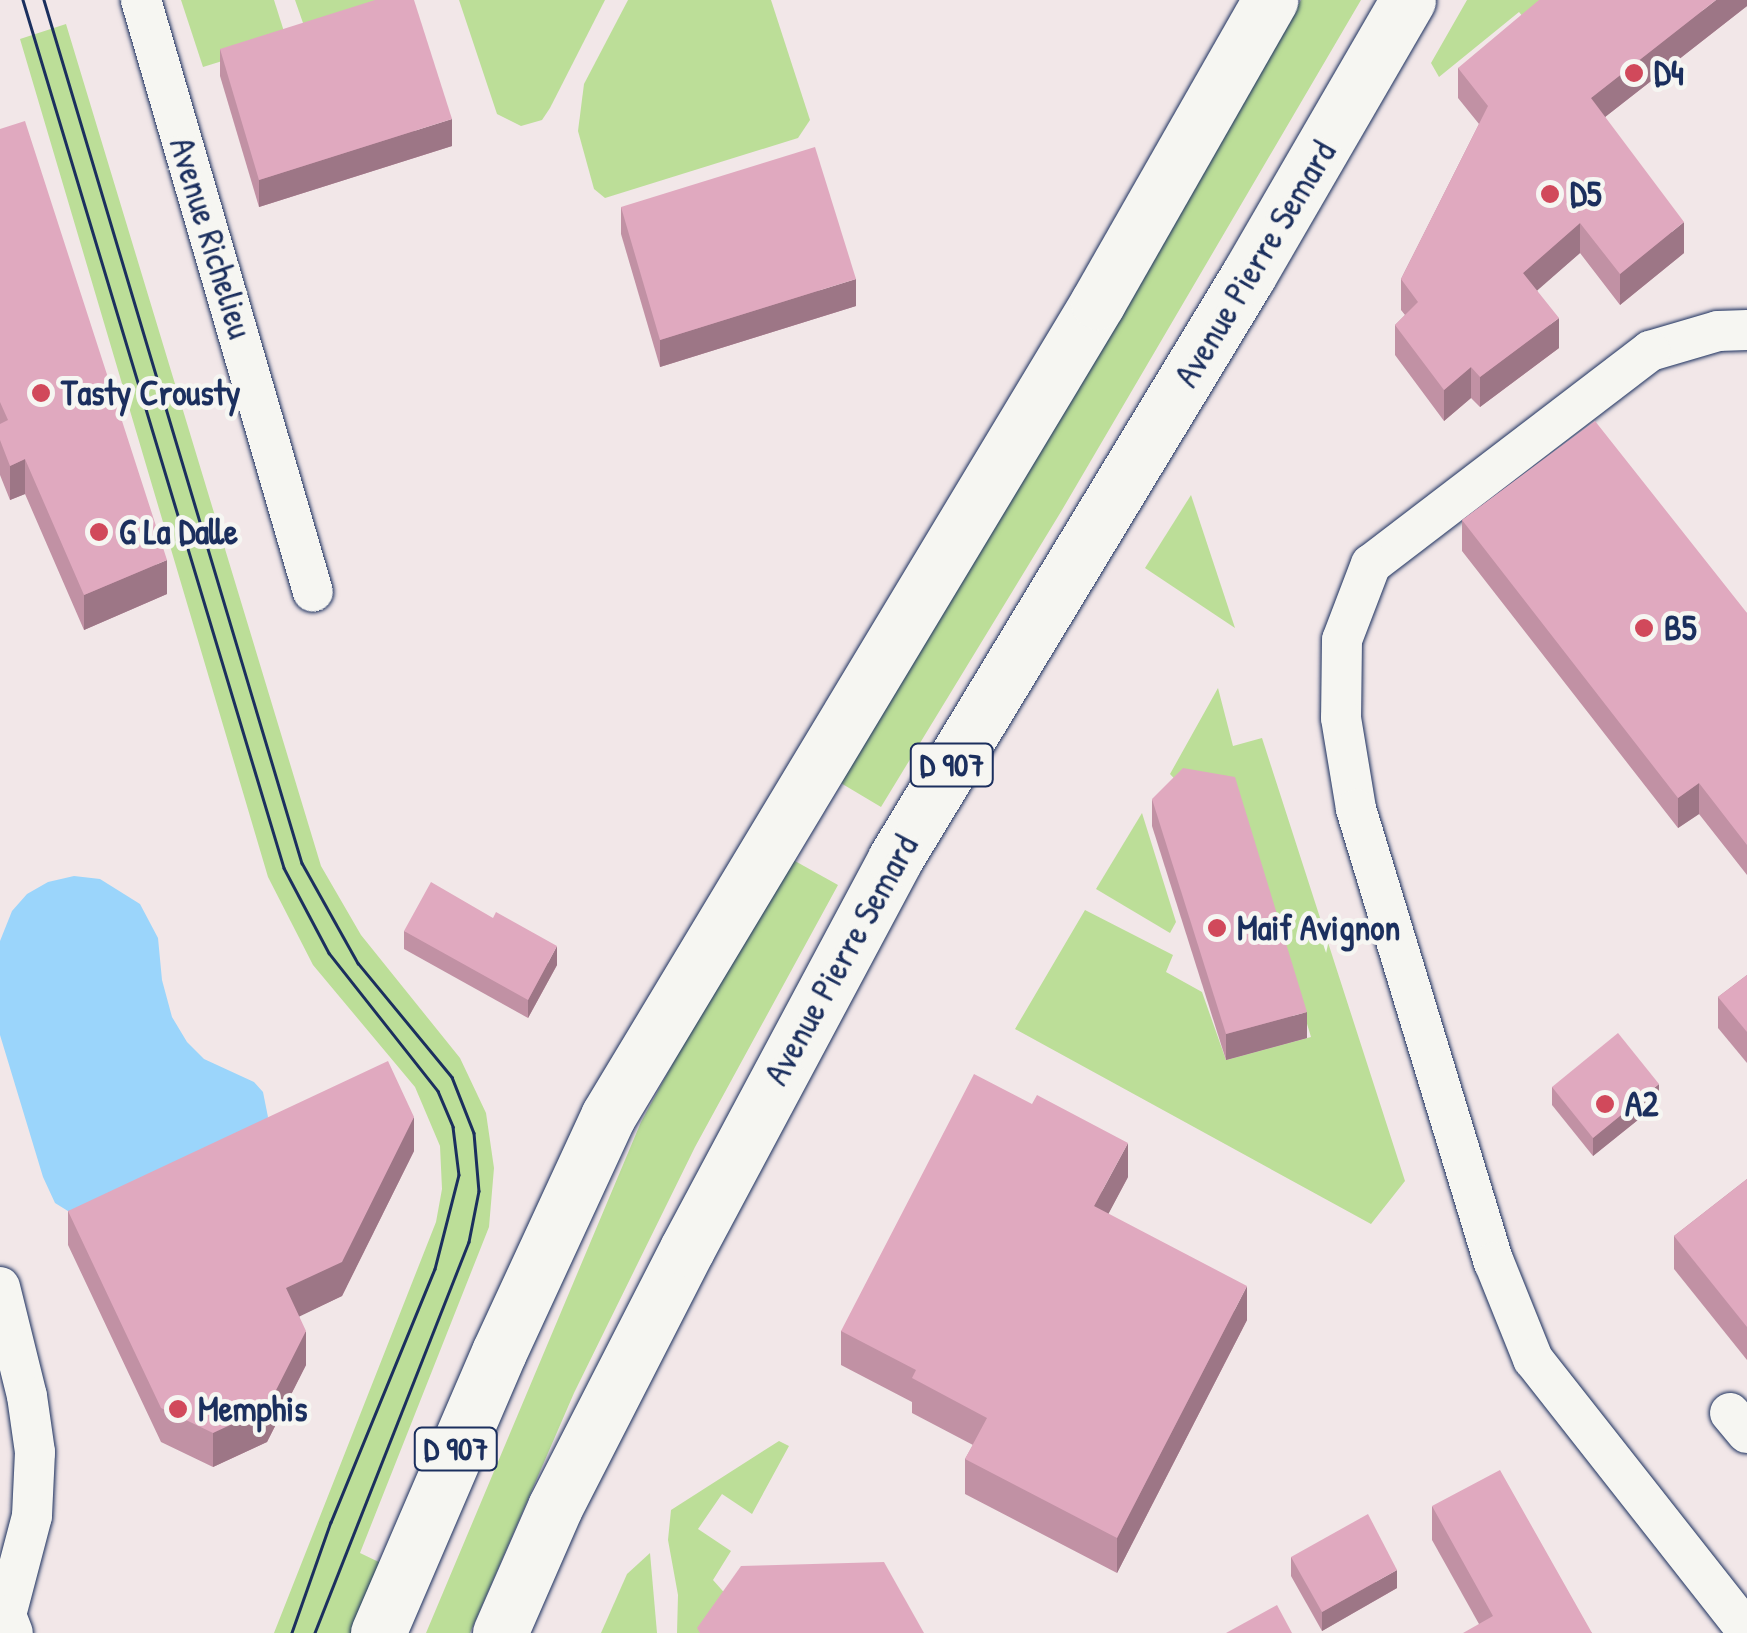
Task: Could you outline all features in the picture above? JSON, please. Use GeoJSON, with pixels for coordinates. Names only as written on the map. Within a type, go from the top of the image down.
{"type":"FeatureCollection","features":[{"type":"Feature","properties":{"kind":"main road","name":"D 907"},"geometry":{"type":"LineString","coordinates":[[378,1633],[499,1352],[608,1116],[1088,319],[1270,0]]}},
{"type":"Feature","properties":{"kind":"main road","name":"Avenue Pierre Semard"},"geometry":{"type":"LineString","coordinates":[[500,1633],[556,1507],[686,1248],[895,859],[1218,328],[1408,0]]}},
{"type":"Feature","properties":{"kind":"street","name":"Avenue Richelieu"},"geometry":{"type":"LineString","coordinates":[[140,0],[313,592]]}},
{"type":"Feature","properties":{"kind":"street"},"geometry":{"type":"LineString","coordinates":[[1747,330],[1718,331],[1650,352],[1371,564],[1342,640],[1341,718],[1356,808],[1494,1262],[1532,1358],[1747,1630]]}},
{"type":"Feature","properties":{"kind":"street"},"geometry":{"type":"LineString","coordinates":[[0,1287],[27,1396],[35,1452],[32,1516],[6,1615],[13,1633]]}},
{"type":"Feature","properties":{"kind":"green space"},"geometry":{"type":"Polygon","coordinates":[[[181,0],[274,0],[287,41],[203,67],[181,0]]]}},
{"type":"Feature","properties":{"kind":"green space"},"geometry":{"type":"Polygon","coordinates":[[[295,0],[390,0],[310,43],[295,0]]]}},
{"type":"Feature","properties":{"kind":"green space"},"geometry":{"type":"Polygon","coordinates":[[[459,0],[605,0],[542,120],[521,126],[497,114],[459,0]]]}},
{"type":"Feature","properties":{"kind":"green space"},"geometry":{"type":"Polygon","coordinates":[[[628,0],[771,0],[810,120],[798,138],[605,198],[594,189],[578,131],[584,84],[628,0]]]}},
{"type":"Feature","properties":{"kind":"green space"},"geometry":{"type":"Polygon","coordinates":[[[1301,0],[1361,0],[1062,510],[881,807],[834,779],[1217,146],[1301,0]]]}},
{"type":"Feature","properties":{"kind":"green space"},"geometry":{"type":"Polygon","coordinates":[[[1467,0],[1565,0],[1533,29],[1519,12],[1439,77],[1431,63],[1467,0]]]}},
{"type":"Feature","properties":{"kind":"green space"},"geometry":{"type":"Polygon","coordinates":[[[66,24],[321,866],[361,935],[460,1058],[486,1113],[494,1168],[489,1227],[360,1553],[383,1564],[357,1633],[274,1633],[436,1222],[442,1189],[440,1146],[415,1087],[313,965],[268,877],[20,39],[66,24]]]}},
{"type":"Feature","properties":{"kind":"green space"},"geometry":{"type":"Polygon","coordinates":[[[1191,495],[1235,628],[1145,568],[1191,495]]]}},
{"type":"Feature","properties":{"kind":"green space"},"geometry":{"type":"Polygon","coordinates":[[[1218,688],[1233,746],[1262,738],[1405,1181],[1371,1224],[1015,1029],[1085,910],[1173,955],[1166,972],[1202,992],[1226,1060],[1311,1037],[1237,792],[1183,788],[1170,774],[1218,688]]]}},
{"type":"Feature","properties":{"kind":"green space"},"geometry":{"type":"Polygon","coordinates":[[[1142,813],[1176,922],[1170,933],[1096,889],[1142,813]]]}},
{"type":"Feature","properties":{"kind":"green space"},"geometry":{"type":"Polygon","coordinates":[[[786,856],[838,885],[695,1147],[574,1393],[470,1633],[426,1633],[641,1122],[786,856]]]}},
{"type":"Feature","properties":{"kind":"green space"},"geometry":{"type":"Polygon","coordinates":[[[779,1441],[789,1446],[752,1514],[722,1494],[698,1529],[731,1551],[713,1580],[729,1598],[707,1633],[677,1633],[678,1595],[668,1540],[671,1510],[779,1441]]]}},
{"type":"Feature","properties":{"kind":"green space"},"geometry":{"type":"Polygon","coordinates":[[[650,1553],[657,1633],[601,1633],[627,1574],[650,1553]]]}},
{"type":"Feature","properties":{"kind":"water"},"geometry":{"type":"Polygon","coordinates":[[[74,876],[100,879],[140,904],[158,938],[162,980],[172,1017],[187,1042],[204,1059],[254,1082],[263,1092],[268,1117],[262,1134],[76,1216],[55,1203],[43,1177],[0,1035],[0,941],[12,911],[27,894],[48,882],[74,876]]]}},
{"type":"Feature","properties":{"kind":"building"},"geometry":{"type":"Polygon","coordinates":[[[375,0],[414,0],[452,119],[259,180],[220,49],[375,0]]]}},
{"type":"Feature","properties":{"kind":"building","name":"D5"},"geometry":{"type":"Polygon","coordinates":[[[1539,0],[1716,0],[1591,98],[1684,222],[1620,274],[1580,223],[1523,273],[1559,318],[1480,377],[1471,367],[1444,390],[1395,325],[1418,302],[1401,279],[1488,106],[1458,68],[1539,0]]]}},
{"type":"Feature","properties":{"kind":"building"},"geometry":{"type":"Polygon","coordinates":[[[25,121],[167,560],[84,595],[25,459],[10,466],[0,440],[0,424],[8,420],[0,402],[0,129],[25,121]]]}},
{"type":"Feature","properties":{"kind":"building"},"geometry":{"type":"Polygon","coordinates":[[[815,147],[856,279],[660,340],[621,207],[815,147]]]}},
{"type":"Feature","properties":{"kind":"building","name":"B5"},"geometry":{"type":"Polygon","coordinates":[[[1595,421],[1747,613],[1747,845],[1699,783],[1678,798],[1462,520],[1595,421]]]}},
{"type":"Feature","properties":{"kind":"building"},"geometry":{"type":"Polygon","coordinates":[[[1183,768],[1235,777],[1307,1012],[1226,1034],[1152,799],[1183,768]]]}},
{"type":"Feature","properties":{"kind":"building"},"geometry":{"type":"Polygon","coordinates":[[[431,882],[493,918],[496,912],[557,946],[528,1000],[404,931],[431,882]]]}},
{"type":"Feature","properties":{"kind":"building"},"geometry":{"type":"Polygon","coordinates":[[[1747,975],[1747,1032],[1718,997],[1747,975]]]}},
{"type":"Feature","properties":{"kind":"building","name":"A2"},"geometry":{"type":"Polygon","coordinates":[[[1618,1033],[1659,1084],[1593,1138],[1552,1087],[1618,1033]]]}},
{"type":"Feature","properties":{"kind":"building"},"geometry":{"type":"Polygon","coordinates":[[[388,1061],[414,1117],[342,1262],[286,1288],[306,1331],[267,1408],[213,1433],[161,1408],[68,1211],[388,1061]]]}},
{"type":"Feature","properties":{"kind":"building"},"geometry":{"type":"Polygon","coordinates":[[[974,1074],[1032,1104],[1037,1095],[1128,1143],[1094,1206],[1247,1286],[1117,1538],[965,1459],[987,1418],[912,1378],[916,1370],[841,1331],[974,1074]]]}},
{"type":"Feature","properties":{"kind":"building"},"geometry":{"type":"Polygon","coordinates":[[[1747,1179],[1747,1327],[1674,1236],[1747,1179]]]}},
{"type":"Feature","properties":{"kind":"building"},"geometry":{"type":"Polygon","coordinates":[[[1500,1470],[1592,1633],[1463,1633],[1493,1616],[1432,1506],[1500,1470]]]}},
{"type":"Feature","properties":{"kind":"building"},"geometry":{"type":"Polygon","coordinates":[[[1368,1514],[1397,1570],[1322,1612],[1291,1557],[1368,1514]]]}},
{"type":"Feature","properties":{"kind":"building"},"geometry":{"type":"Polygon","coordinates":[[[884,1562],[924,1633],[700,1633],[697,1628],[741,1566],[884,1562]]]}},
{"type":"Feature","properties":{"kind":"building"},"geometry":{"type":"Polygon","coordinates":[[[1277,1605],[1292,1633],[1226,1633],[1277,1605]]]}},
{"type":"Feature","properties":{"kind":"tram line"},"geometry":{"type":"LineString","coordinates":[[23,0],[284,868],[329,953],[438,1091],[453,1127],[459,1175],[435,1269],[331,1522],[292,1633]]}},
{"type":"Feature","properties":{"kind":"tram line"},"geometry":{"type":"LineString","coordinates":[[44,0],[302,863],[358,963],[452,1077],[474,1133],[479,1191],[469,1242],[315,1633]]}},
{"type":"Feature","properties":{"kind":"place","name":"D4"},"geometry":{"type":"Point","coordinates":[1634,73]}},
{"type":"Feature","properties":{"kind":"place","name":"D5"},"geometry":{"type":"Point","coordinates":[1550,194]}},
{"type":"Feature","properties":{"kind":"place","name":"Tasty Crousty"},"geometry":{"type":"Point","coordinates":[41,393]}},
{"type":"Feature","properties":{"kind":"place","name":"G La Dalle"},"geometry":{"type":"Point","coordinates":[99,532]}},
{"type":"Feature","properties":{"kind":"place","name":"B5"},"geometry":{"type":"Point","coordinates":[1644,628]}},
{"type":"Feature","properties":{"kind":"place","name":"Maif Avignon"},"geometry":{"type":"Point","coordinates":[1217,928]}},
{"type":"Feature","properties":{"kind":"place","name":"A2"},"geometry":{"type":"Point","coordinates":[1605,1104]}},
{"type":"Feature","properties":{"kind":"place","name":"Memphis"},"geometry":{"type":"Point","coordinates":[178,1409]}}]}
